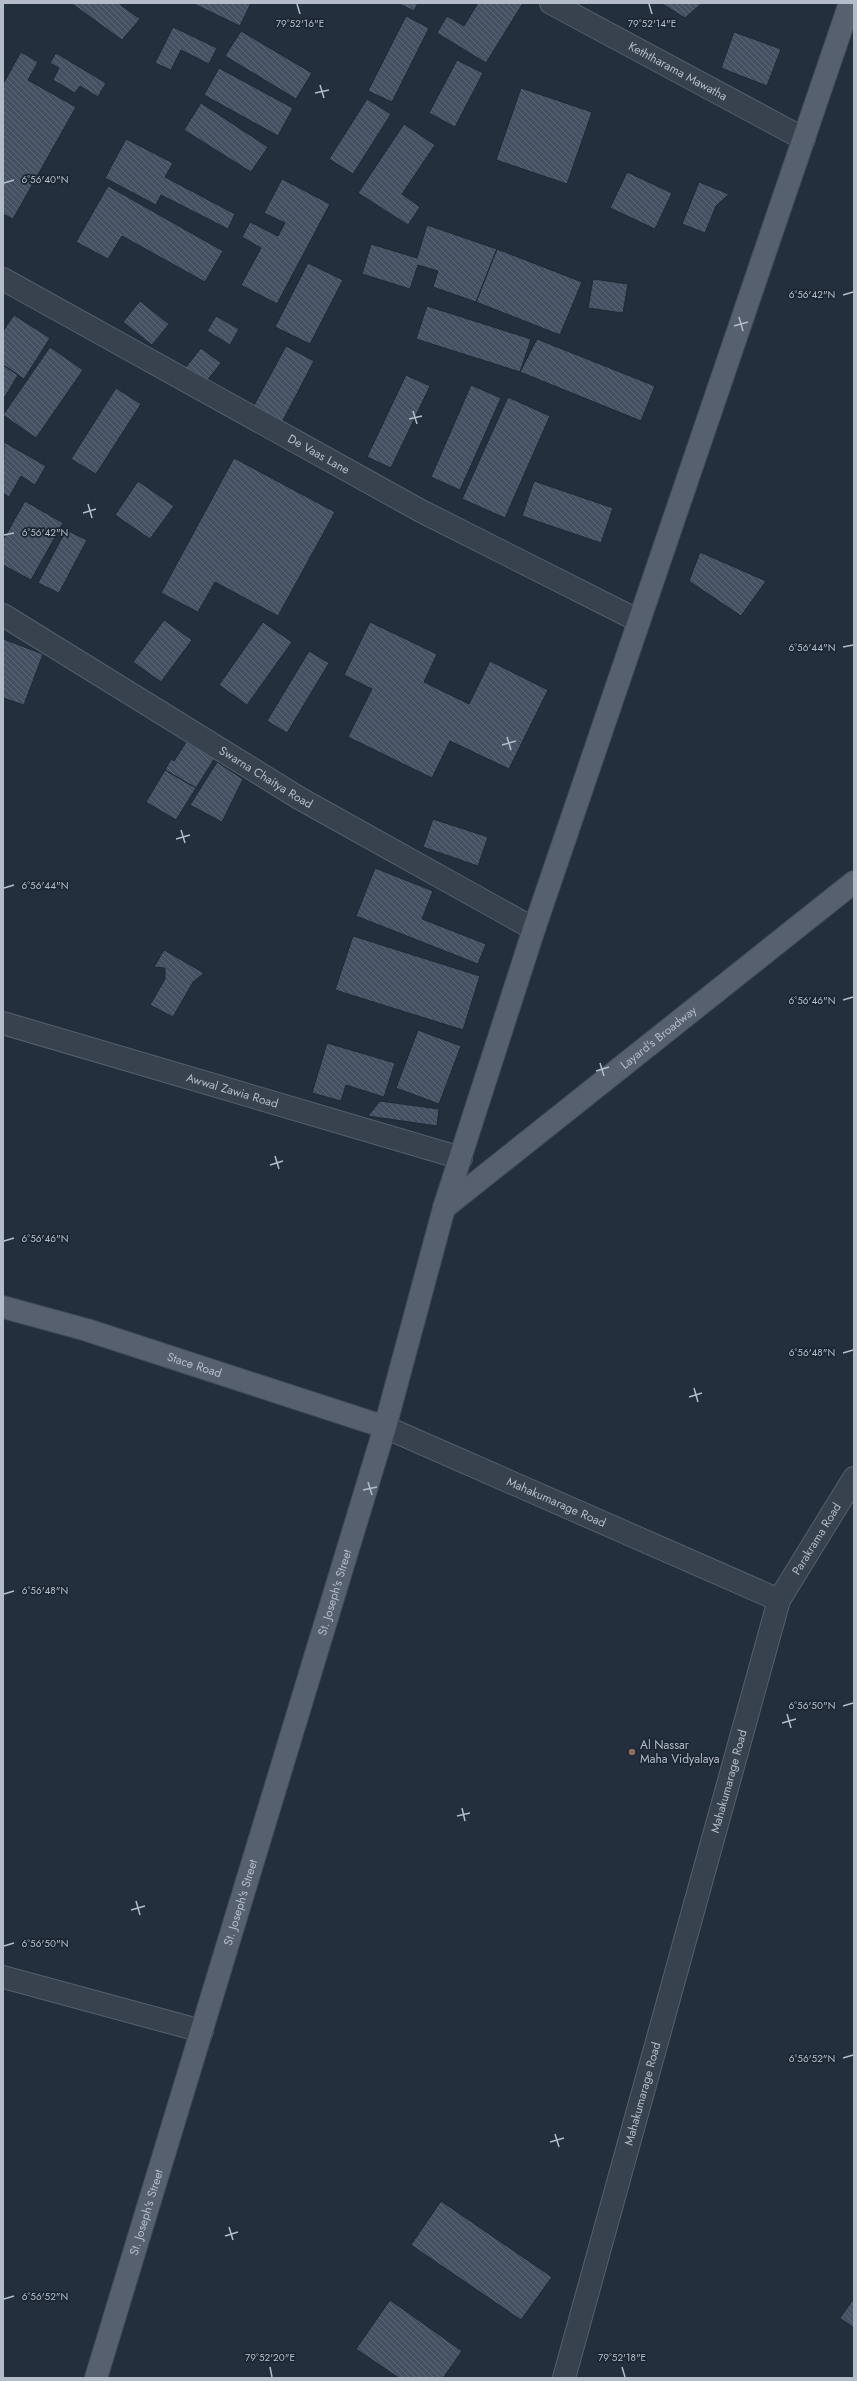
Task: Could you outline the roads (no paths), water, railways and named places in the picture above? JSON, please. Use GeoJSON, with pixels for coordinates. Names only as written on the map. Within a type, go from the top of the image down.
{"type":"FeatureCollection","features":[{"type":"Feature","properties":{"kind":"main road","name":"St. Joseph's Street"},"geometry":{"type":"LineString","coordinates":[[96,2378],[385,1427],[444,1208],[534,930],[850,3]]}},
{"type":"Feature","properties":{"kind":"main road","name":"Layard's Broadway"},"geometry":{"type":"LineString","coordinates":[[444,1208],[854,882]]}},
{"type":"Feature","properties":{"kind":"main road","name":"Stace Road"},"geometry":{"type":"LineString","coordinates":[[3,1307],[87,1330],[385,1427]]}},
{"type":"Feature","properties":{"kind":"street","name":"Keththarama Mawatha"},"geometry":{"type":"LineString","coordinates":[[551,3],[804,139]]}},
{"type":"Feature","properties":{"kind":"street","name":"De Vaas Lane"},"geometry":{"type":"LineString","coordinates":[[3,279],[421,511],[639,620]]}},
{"type":"Feature","properties":{"kind":"street","name":"Swarna Chaitya Road"},"geometry":{"type":"LineString","coordinates":[[3,615],[299,798],[534,930]]}},
{"type":"Feature","properties":{"kind":"street","name":"Awwal Zawia Road"},"geometry":{"type":"LineString","coordinates":[[3,1023],[461,1158]]}},
{"type":"Feature","properties":{"kind":"street","name":"Mahakumarage Road"},"geometry":{"type":"LineString","coordinates":[[385,1427],[779,1600],[564,2378]]}},
{"type":"Feature","properties":{"kind":"street","name":"Parakrama Road"},"geometry":{"type":"LineString","coordinates":[[779,1600],[854,1478]]}},
{"type":"Feature","properties":{"kind":"street"},"geometry":{"type":"LineString","coordinates":[[3,1977],[202,2031]]}},
{"type":"Feature","properties":{"kind":"place","name":"Al Nassar Maha Vidyalaya"},"geometry":{"type":"Point","coordinates":[632,1752]}}]}
